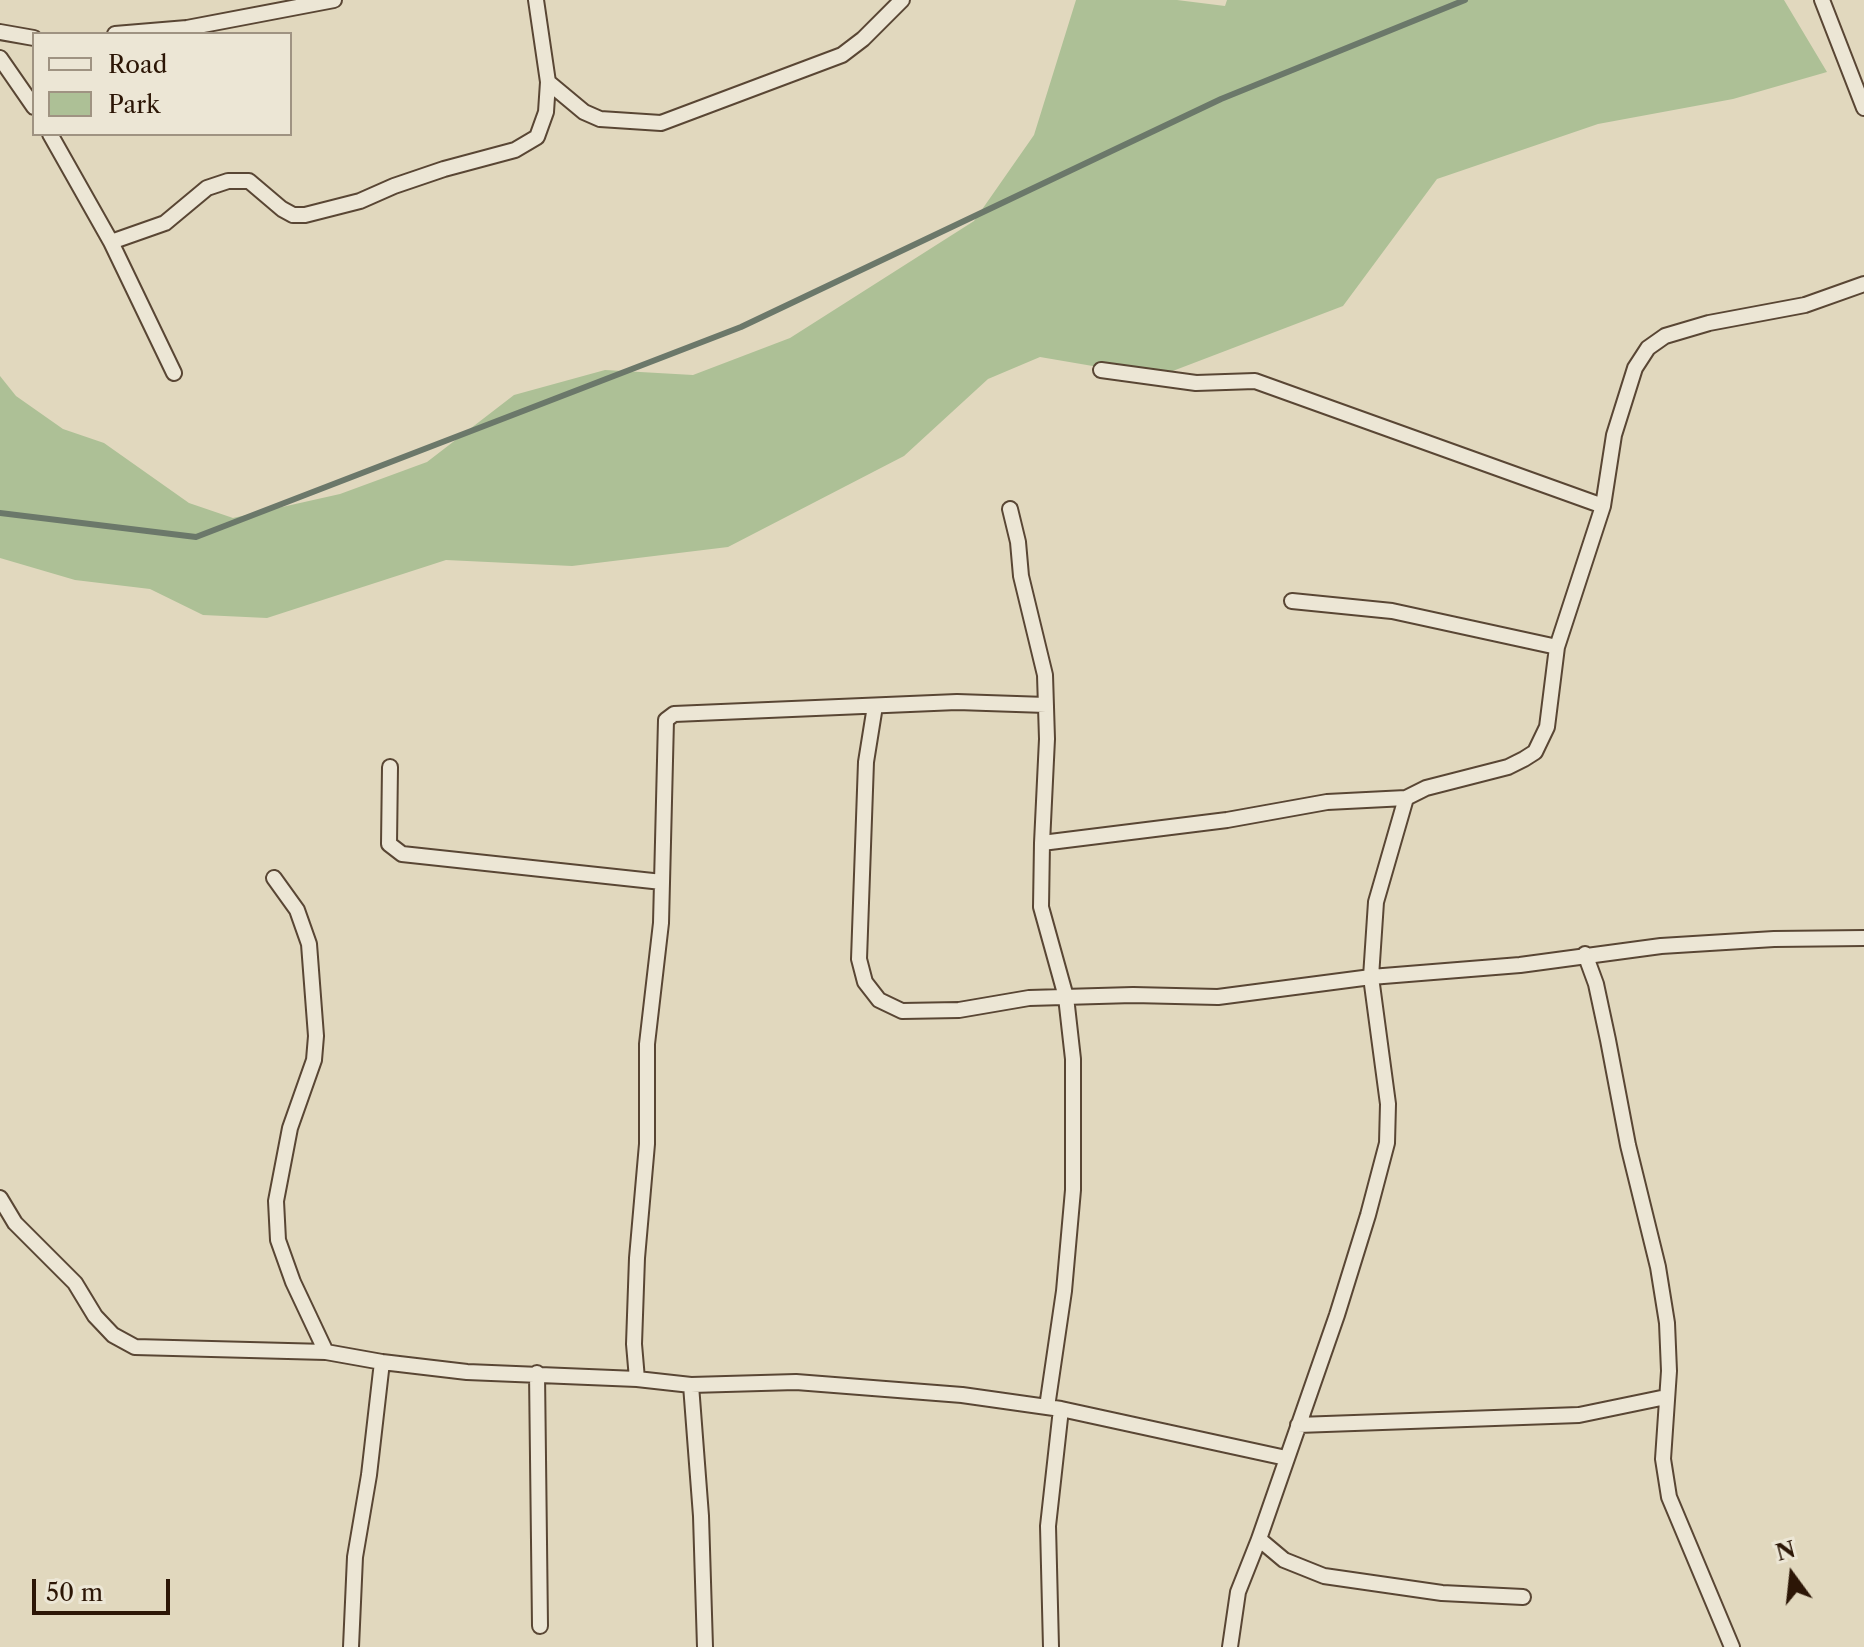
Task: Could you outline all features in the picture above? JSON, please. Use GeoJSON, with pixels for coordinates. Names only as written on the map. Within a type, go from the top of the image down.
{"type":"FeatureCollection","features":[{"type":"Feature","properties":{"kind":"street"},"geometry":{"type":"LineString","coordinates":[[139,32],[187,28],[334,0]]}},
{"type":"Feature","properties":{"kind":"street"},"geometry":{"type":"LineString","coordinates":[[111,242],[165,223],[207,188],[228,181],[249,181],[293,215],[305,215],[360,201],[444,169],[515,150],[537,137],[546,112],[548,82],[536,0]]}},
{"type":"Feature","properties":{"kind":"street"},"geometry":{"type":"LineString","coordinates":[[548,82],[584,112],[600,119],[661,123],[842,55],[902,0]]}},
{"type":"Feature","properties":{"kind":"street"},"geometry":{"type":"LineString","coordinates":[[1822,0],[1864,108]]}},
{"type":"Feature","properties":{"kind":"street"},"geometry":{"type":"LineString","coordinates":[[0,32],[32,38]]}},
{"type":"Feature","properties":{"kind":"street"},"geometry":{"type":"LineString","coordinates":[[0,58],[32,104]]}},
{"type":"Feature","properties":{"kind":"street"},"geometry":{"type":"LineString","coordinates":[[51,136],[111,242],[174,373]]}},
{"type":"Feature","properties":{"kind":"street"},"geometry":{"type":"LineString","coordinates":[[1042,843],[1227,820],[1327,802],[1406,798],[1426,788],[1508,767],[1535,752],[1547,727],[1557,647],[1603,506],[1614,435],[1635,368],[1648,348],[1665,336],[1709,323],[1805,305],[1864,284]]}},
{"type":"Feature","properties":{"kind":"street"},"geometry":{"type":"LineString","coordinates":[[1101,370],[1196,383],[1255,381],[1603,506]]}},
{"type":"Feature","properties":{"kind":"street"},"geometry":{"type":"LineString","coordinates":[[1010,509],[1018,542],[1021,576],[1045,675],[1047,739],[1041,907],[1066,997],[1073,1059],[1073,1190],[1054,1408],[1048,1526],[1051,1647]]}},
{"type":"Feature","properties":{"kind":"street"},"geometry":{"type":"LineString","coordinates":[[1292,601],[1392,611],[1557,647]]}},
{"type":"Feature","properties":{"kind":"street"},"geometry":{"type":"LineString","coordinates":[[637,1379],[634,1344],[637,1258],[647,1144],[647,1044],[661,923],[664,725],[670,716],[957,702],[1046,705]]}},
{"type":"Feature","properties":{"kind":"street"},"geometry":{"type":"LineString","coordinates":[[875,706],[866,762],[859,959],[865,982],[879,1000],[902,1011],[959,1010],[1029,998],[1133,995],[1218,997],[1371,977],[1520,965],[1661,946],[1746,940],[1864,938]]}},
{"type":"Feature","properties":{"kind":"street"},"geometry":{"type":"LineString","coordinates":[[390,767],[389,844],[402,854],[662,882]]}},
{"type":"Feature","properties":{"kind":"street"},"geometry":{"type":"LineString","coordinates":[[1230,1647],[1238,1592],[1342,1301],[1387,1143],[1388,1104],[1371,977],[1376,902],[1406,798]]}},
{"type":"Feature","properties":{"kind":"street"},"geometry":{"type":"LineString","coordinates":[[274,878],[297,910],[309,944],[316,1036],[314,1060],[290,1128],[276,1201],[278,1240],[293,1282],[326,1352]]}},
{"type":"Feature","properties":{"kind":"street"},"geometry":{"type":"LineString","coordinates":[[1585,954],[1596,984],[1628,1145],[1658,1267],[1667,1323],[1669,1371],[1663,1459],[1669,1497],[1732,1647]]}},
{"type":"Feature","properties":{"kind":"street"},"geometry":{"type":"LineString","coordinates":[[0,1198],[15,1223],[75,1283],[95,1316],[113,1335],[135,1347],[326,1352],[467,1372],[537,1373],[691,1385],[796,1382],[962,1395],[1054,1408],[1286,1458]]}},
{"type":"Feature","properties":{"kind":"street"},"geometry":{"type":"LineString","coordinates":[[351,1647],[355,1557],[369,1475],[382,1362]]}},
{"type":"Feature","properties":{"kind":"street"},"geometry":{"type":"LineString","coordinates":[[537,1373],[540,1626]]}},
{"type":"Feature","properties":{"kind":"street"},"geometry":{"type":"LineString","coordinates":[[691,1385],[701,1516],[705,1647]]}},
{"type":"Feature","properties":{"kind":"street"},"geometry":{"type":"LineString","coordinates":[[1298,1425],[1579,1415],[1666,1397]]}},
{"type":"Feature","properties":{"kind":"street"},"geometry":{"type":"LineString","coordinates":[[1259,1539],[1284,1560],[1324,1576],[1442,1593],[1523,1597]]}},
{"type":"Feature","properties":{"kind":"green space"},"geometry":{"type":"Polygon","coordinates":[[[1076,0],[1177,0],[1225,6],[1227,0],[1784,0],[1827,72],[1733,99],[1598,124],[1437,179],[1343,306],[1157,377],[1040,357],[988,379],[904,456],[728,547],[572,566],[446,560],[267,618],[203,615],[150,589],[75,580],[0,558],[0,376],[16,396],[63,429],[104,443],[189,503],[233,518],[340,494],[427,462],[514,395],[605,370],[693,375],[790,338],[974,221],[1034,135],[1076,0]]]}},
{"type":"Feature","properties":{"kind":"waterway"},"geometry":{"type":"LineString","coordinates":[[0,513],[196,537],[741,327],[1221,99],[1465,0]]}}]}
